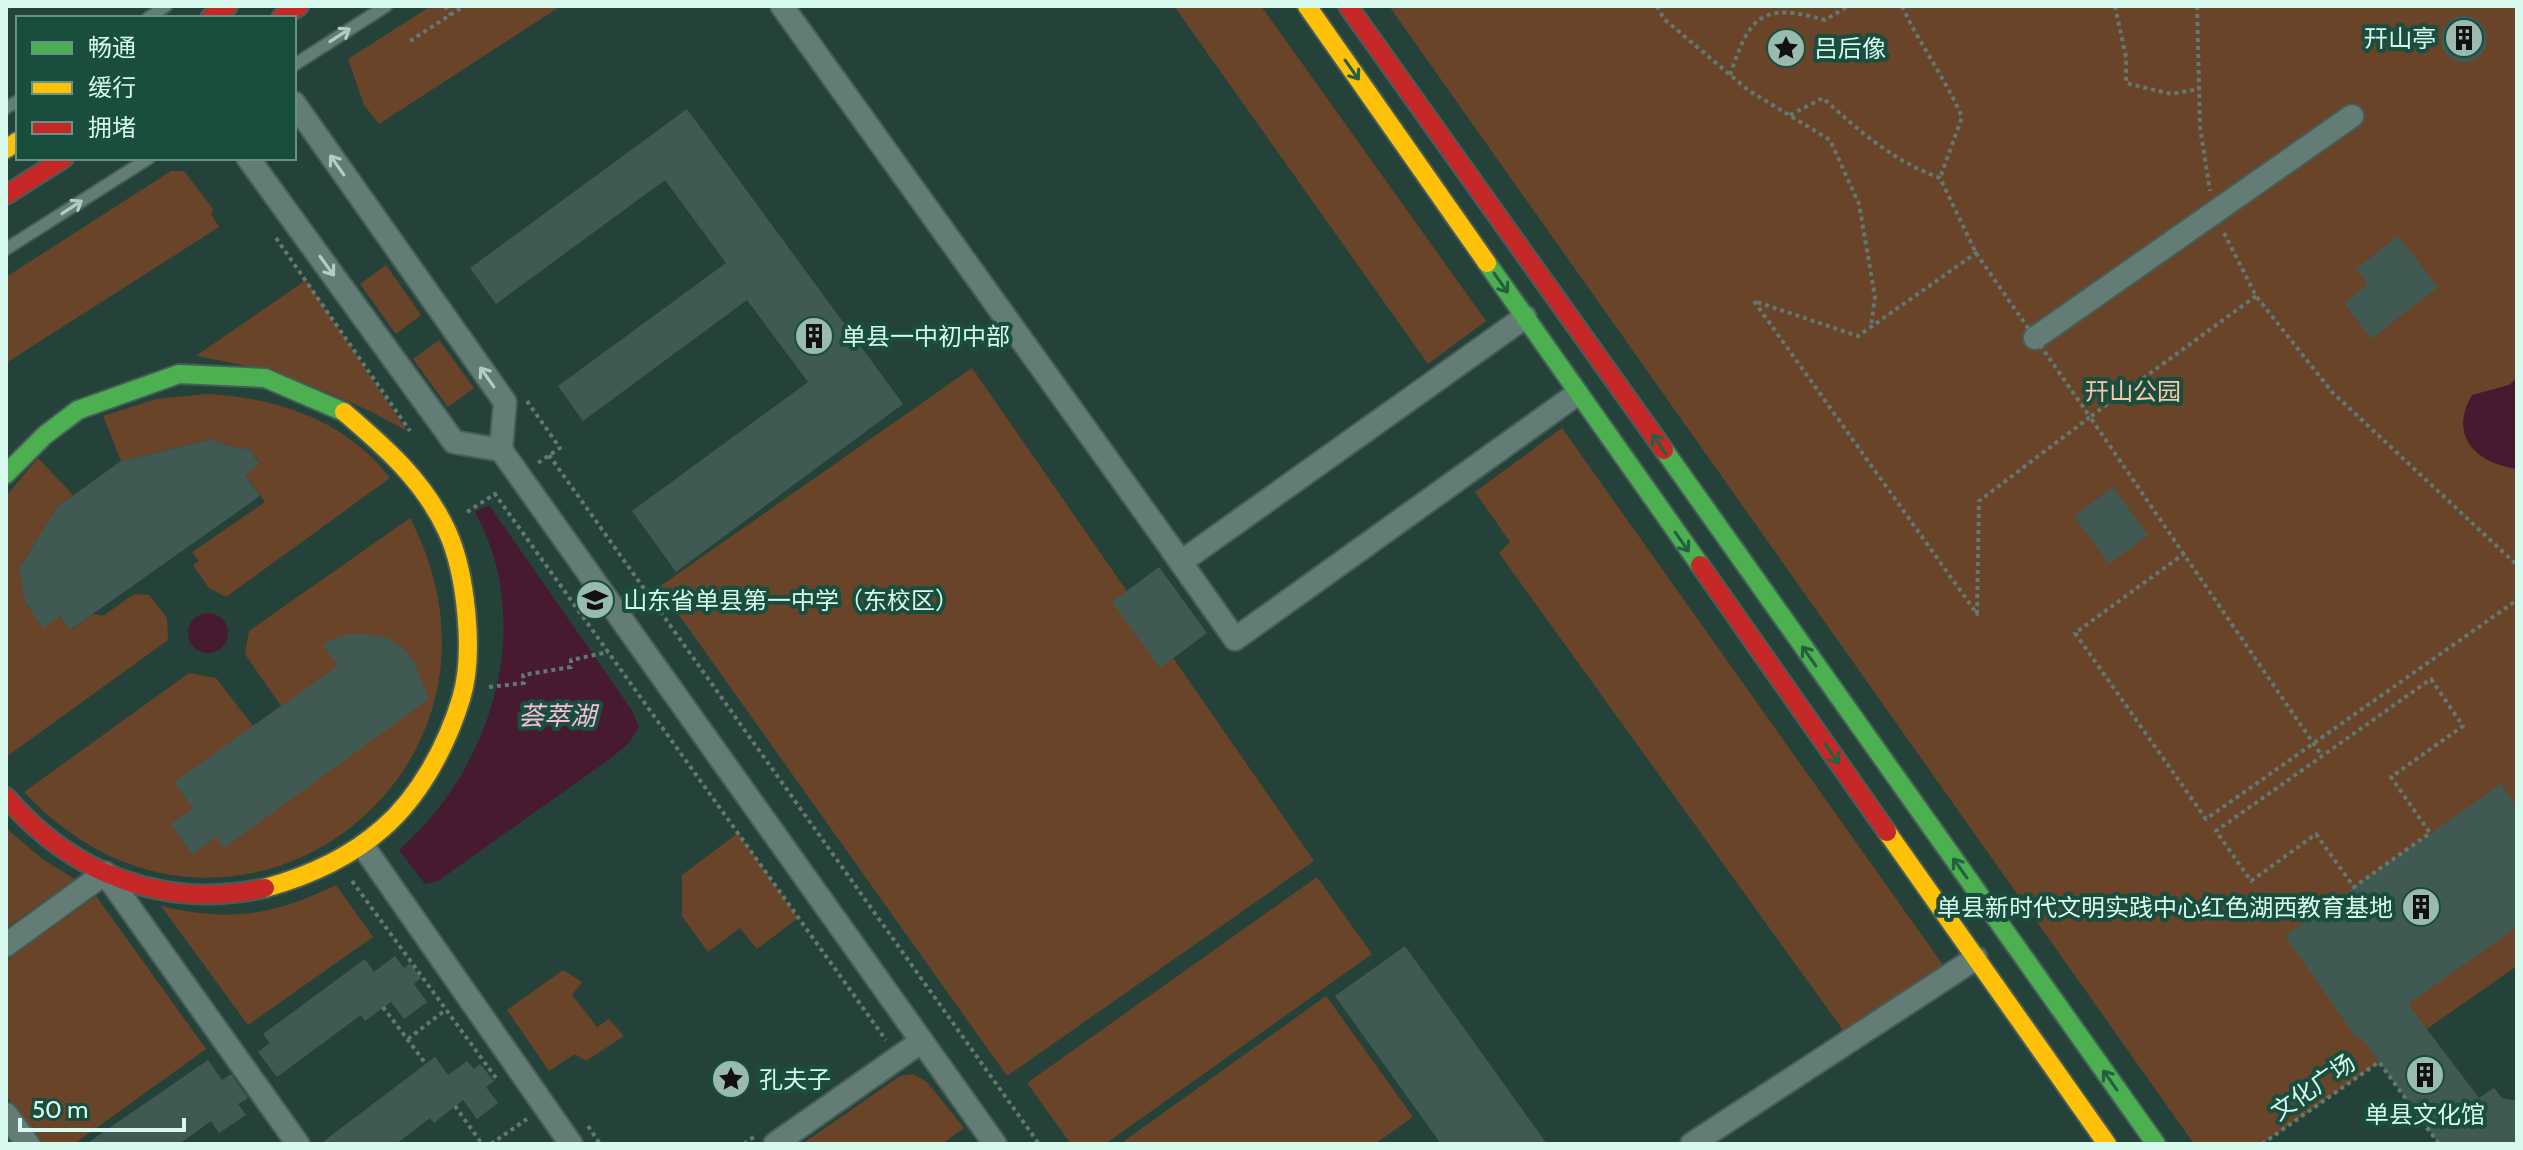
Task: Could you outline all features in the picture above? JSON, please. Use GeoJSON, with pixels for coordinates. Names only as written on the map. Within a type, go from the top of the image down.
{"type":"FeatureCollection","features":[{"type":"Feature","properties":{"kind":"main road"},"geometry":{"type":"LineString","coordinates":[[1307,6],[2107,1144]]}},
{"type":"Feature","properties":{"kind":"main road"},"geometry":{"type":"LineString","coordinates":[[1348,6],[2156,1144]]}},
{"type":"Feature","properties":{"kind":"main road"},"geometry":{"type":"LineString","coordinates":[[6,195],[61,160]]}},
{"type":"Feature","properties":{"kind":"main road"},"geometry":{"type":"LineString","coordinates":[[6,474],[40,437],[90,403],[146,382],[205,374],[265,379],[322,398],[373,430],[415,472],[447,523],[466,580],[471,640],[463,699],[442,755],[408,805],[363,846],[307,876],[270,889],[218,896],[166,893],[105,873],[63,852],[18,813],[6,797]]}},
{"type":"Feature","properties":{"kind":"street"},"geometry":{"type":"LineString","coordinates":[[782,6],[1235,639],[1577,394]]}},
{"type":"Feature","properties":{"kind":"street"},"geometry":{"type":"LineString","coordinates":[[296,106],[505,402],[501,450],[995,1144]]}},
{"type":"Feature","properties":{"kind":"street"},"geometry":{"type":"LineString","coordinates":[[2035,338],[2352,116]]}},
{"type":"Feature","properties":{"kind":"street"},"geometry":{"type":"LineString","coordinates":[[249,160],[454,442],[501,450]]}},
{"type":"Feature","properties":{"kind":"street"},"geometry":{"type":"LineString","coordinates":[[1172,550],[1181,562],[1525,317]]}},
{"type":"Feature","properties":{"kind":"street"},"geometry":{"type":"LineString","coordinates":[[363,846],[571,1144]]}},
{"type":"Feature","properties":{"kind":"street"},"geometry":{"type":"LineString","coordinates":[[6,945],[105,873],[298,1144]]}},
{"type":"Feature","properties":{"kind":"street"},"geometry":{"type":"LineString","coordinates":[[1692,1144],[1976,958]]}},
{"type":"Feature","properties":{"kind":"street"},"geometry":{"type":"LineString","coordinates":[[775,1144],[922,1041]]}},
{"type":"Feature","properties":{"kind":"street"},"geometry":{"type":"LineString","coordinates":[[6,1114],[28,1144]]}},
{"type":"Feature","properties":{"kind":"lane"},"geometry":{"type":"LineString","coordinates":[[296,64],[386,6]]}},
{"type":"Feature","properties":{"kind":"lane"},"geometry":{"type":"LineString","coordinates":[[6,249],[146,160]]}},
{"type":"Feature","properties":{"kind":"path"},"geometry":{"type":"LineString","coordinates":[[445,6],[451,15]]}},
{"type":"Feature","properties":{"kind":"path"},"geometry":{"type":"LineString","coordinates":[[410,41],[464,6]]}},
{"type":"Feature","properties":{"kind":"path"},"geometry":{"type":"LineString","coordinates":[[1657,6],[1664,19],[1730,75],[1830,140],[1859,204],[1875,297],[1871,326]]}},
{"type":"Feature","properties":{"kind":"path"},"geometry":{"type":"LineString","coordinates":[[1730,75],[1742,40],[1758,18],[1789,10],[1825,20],[1848,6]]}},
{"type":"Feature","properties":{"kind":"path"},"geometry":{"type":"LineString","coordinates":[[1902,6],[1931,63],[1949,87],[1962,117],[1940,178],[1976,253],[2322,756]]}},
{"type":"Feature","properties":{"kind":"path"},"geometry":{"type":"LineString","coordinates":[[1962,6],[2019,6]]}},
{"type":"Feature","properties":{"kind":"path"},"geometry":{"type":"LineString","coordinates":[[2115,6],[2126,57],[2126,83],[2171,94],[2199,89]]}},
{"type":"Feature","properties":{"kind":"path"},"geometry":{"type":"LineString","coordinates":[[2197,6],[2200,127],[2214,213],[2256,296],[2332,392],[2517,565]]}},
{"type":"Feature","properties":{"kind":"path"},"geometry":{"type":"LineString","coordinates":[[1790,115],[1823,98],[1871,142],[1913,169],[1940,178]]}},
{"type":"Feature","properties":{"kind":"path"},"geometry":{"type":"LineString","coordinates":[[271,230],[413,435]]}},
{"type":"Feature","properties":{"kind":"path"},"geometry":{"type":"LineString","coordinates":[[1976,253],[1858,336],[1754,301],[1977,614],[1979,501],[2256,296]]}},
{"type":"Feature","properties":{"kind":"path"},"geometry":{"type":"LineString","coordinates":[[549,455],[1039,1144]]}},
{"type":"Feature","properties":{"kind":"path"},"geometry":{"type":"LineString","coordinates":[[467,512],[495,494],[888,1043]]}},
{"type":"Feature","properties":{"kind":"path"},"geometry":{"type":"LineString","coordinates":[[458,500],[471,523]]}},
{"type":"Feature","properties":{"kind":"path"},"geometry":{"type":"LineString","coordinates":[[2185,553],[2075,633],[2206,819],[2517,600]]}},
{"type":"Feature","properties":{"kind":"path"},"geometry":{"type":"LineString","coordinates":[[489,687],[524,683],[523,675],[571,667],[571,660],[608,652]]}},
{"type":"Feature","properties":{"kind":"path"},"geometry":{"type":"LineString","coordinates":[[487,700],[490,675]]}},
{"type":"Feature","properties":{"kind":"path"},"geometry":{"type":"LineString","coordinates":[[2431,679],[2463,726],[2391,777],[2430,833],[2354,887],[2316,834],[2251,881],[2216,831],[2322,756],[2431,679]]}},
{"type":"Feature","properties":{"kind":"path"},"geometry":{"type":"LineString","coordinates":[[349,877],[444,1011],[500,1083]]}},
{"type":"Feature","properties":{"kind":"path"},"geometry":{"type":"LineString","coordinates":[[383,1007],[426,1064]]}},
{"type":"Feature","properties":{"kind":"path"},"geometry":{"type":"LineString","coordinates":[[408,1039],[444,1011]]}},
{"type":"Feature","properties":{"kind":"path","name":"文化广场"},"geometry":{"type":"LineString","coordinates":[[2262,1144],[2379,1062],[2439,1144]]}},
{"type":"Feature","properties":{"kind":"path"},"geometry":{"type":"LineString","coordinates":[[455,1106],[482,1144]]}},
{"type":"Feature","properties":{"kind":"path"},"geometry":{"type":"LineString","coordinates":[[518,1107],[536,1132]]}},
{"type":"Feature","properties":{"kind":"path"},"geometry":{"type":"LineString","coordinates":[[491,1144],[527,1119]]}},
{"type":"Feature","properties":{"kind":"path"},"geometry":{"type":"LineString","coordinates":[[583,1120],[600,1144]]}},
{"type":"Feature","properties":{"kind":"green space"},"geometry":{"type":"Polygon","coordinates":[[[431,6],[561,6],[379,124],[364,105],[348,59],[431,6]]]}},
{"type":"Feature","properties":{"kind":"green space"},"geometry":{"type":"Polygon","coordinates":[[[1174,6],[1261,6],[1486,321],[1428,364],[1174,6]]]}},
{"type":"Feature","properties":{"kind":"green space","name":"幵山公园"},"geometry":{"type":"Polygon","coordinates":[[[1389,6],[2517,6],[2517,966],[2262,1144],[2194,1144],[1389,6]]]}},
{"type":"Feature","properties":{"kind":"green space"},"geometry":{"type":"Polygon","coordinates":[[[171,171],[184,171],[213,209],[211,214],[219,227],[6,363],[6,277],[171,171]]]}},
{"type":"Feature","properties":{"kind":"green space"},"geometry":{"type":"Polygon","coordinates":[[[386,265],[421,315],[396,334],[360,284],[386,265]]]}},
{"type":"Feature","properties":{"kind":"green space"},"geometry":{"type":"Polygon","coordinates":[[[306,280],[407,431],[357,405],[305,384],[196,356],[306,280]]]}},
{"type":"Feature","properties":{"kind":"green space"},"geometry":{"type":"Polygon","coordinates":[[[439,340],[474,388],[448,407],[413,359],[439,340]]]}},
{"type":"Feature","properties":{"kind":"green space"},"geometry":{"type":"Polygon","coordinates":[[[972,368],[1314,861],[1007,1076],[659,587],[972,368]]]}},
{"type":"Feature","properties":{"kind":"green space"},"geometry":{"type":"Polygon","coordinates":[[[206,394],[258,400],[308,415],[353,441],[390,478],[226,597],[209,588],[193,565],[199,561],[192,552],[265,502],[245,475],[260,463],[249,449],[228,446],[212,439],[121,461],[103,416],[156,399],[206,394]]]}},
{"type":"Feature","properties":{"kind":"green space"},"geometry":{"type":"Polygon","coordinates":[[[1562,428],[1948,972],[1848,1037],[1499,553],[1510,542],[1475,492],[1562,428]]]}},
{"type":"Feature","properties":{"kind":"green space"},"geometry":{"type":"Polygon","coordinates":[[[38,458],[73,495],[57,507],[19,569],[25,602],[43,627],[60,616],[71,630],[93,614],[103,616],[134,594],[149,595],[167,618],[168,640],[6,757],[6,496],[38,458]]]}},
{"type":"Feature","properties":{"kind":"green space"},"geometry":{"type":"Polygon","coordinates":[[[410,518],[440,613],[435,700],[400,775],[343,833],[270,869],[188,877],[104,853],[24,792],[189,673],[216,678],[253,726],[281,706],[245,654],[249,631],[410,518]]]}},
{"type":"Feature","properties":{"kind":"green space"},"geometry":{"type":"Polygon","coordinates":[[[6,828],[42,859],[75,879],[6,928],[6,828]]]}},
{"type":"Feature","properties":{"kind":"green space"},"geometry":{"type":"Polygon","coordinates":[[[738,833],[798,918],[757,949],[740,928],[708,952],[682,916],[682,875],[738,833]]]}},
{"type":"Feature","properties":{"kind":"green space"},"geometry":{"type":"Polygon","coordinates":[[[1317,877],[1372,954],[1105,1144],[1071,1144],[1027,1083],[1317,877]]]}},
{"type":"Feature","properties":{"kind":"green space"},"geometry":{"type":"Polygon","coordinates":[[[336,885],[373,937],[248,1025],[161,906],[208,914],[250,913],[291,904],[336,885]]]}},
{"type":"Feature","properties":{"kind":"green space"},"geometry":{"type":"Polygon","coordinates":[[[96,896],[206,1049],[74,1144],[41,1144],[6,1095],[6,961],[96,896]]]}},
{"type":"Feature","properties":{"kind":"green space"},"geometry":{"type":"Polygon","coordinates":[[[563,970],[582,982],[572,995],[597,1027],[609,1019],[624,1036],[586,1061],[575,1054],[549,1071],[507,1010],[563,970]]]}},
{"type":"Feature","properties":{"kind":"green space"},"geometry":{"type":"Polygon","coordinates":[[[1326,996],[1413,1117],[1375,1144],[1120,1144],[1326,996]]]}},
{"type":"Feature","properties":{"kind":"green space"},"geometry":{"type":"Polygon","coordinates":[[[913,1074],[927,1082],[964,1128],[942,1144],[802,1144],[900,1076],[913,1074]]]}},
{"type":"Feature","properties":{"kind":"water"},"geometry":{"type":"Polygon","coordinates":[[[2517,378],[2517,469],[2489,461],[2478,454],[2465,435],[2463,423],[2472,395],[2509,385],[2517,378]]]}},
{"type":"Feature","properties":{"kind":"water","name":"荟萃湖"},"geometry":{"type":"Polygon","coordinates":[[[489,505],[631,709],[639,727],[629,743],[611,758],[438,881],[425,884],[399,850],[432,817],[459,779],[480,737],[495,693],[503,647],[502,601],[493,555],[475,512],[489,505]]]}},
{"type":"Feature","properties":{"kind":"water"},"geometry":{"type":"Polygon","coordinates":[[[208,613],[222,619],[228,633],[222,647],[208,653],[194,647],[188,633],[194,619],[208,613]]]}},
{"type":"Feature","properties":{"kind":"building","name":"幵山亭"},"geometry":{"type":"Polygon","coordinates":[[[2464,16],[2480,23],[2487,39],[2480,55],[2464,62],[2448,55],[2441,39],[2448,23],[2464,16]]]}},
{"type":"Feature","properties":{"kind":"building","name":"单县一中初中部"},"geometry":{"type":"Polygon","coordinates":[[[687,109],[903,404],[676,572],[632,511],[808,382],[747,300],[583,421],[558,386],[726,263],[665,180],[496,304],[470,268],[687,109]]]}},
{"type":"Feature","properties":{"kind":"building"},"geometry":{"type":"Polygon","coordinates":[[[2398,236],[2438,287],[2371,339],[2344,303],[2368,284],[2356,269],[2398,236]]]}},
{"type":"Feature","properties":{"kind":"building"},"geometry":{"type":"Polygon","coordinates":[[[212,439],[228,446],[249,449],[260,464],[245,475],[260,496],[70,630],[60,616],[43,628],[25,602],[19,569],[57,507],[121,461],[212,439]]]}},
{"type":"Feature","properties":{"kind":"building"},"geometry":{"type":"Polygon","coordinates":[[[2113,487],[2148,535],[2109,564],[2074,516],[2113,487]]]}},
{"type":"Feature","properties":{"kind":"building"},"geometry":{"type":"Polygon","coordinates":[[[1159,567],[1207,633],[1160,668],[1112,602],[1159,567]]]}},
{"type":"Feature","properties":{"kind":"building"},"geometry":{"type":"Polygon","coordinates":[[[343,635],[384,637],[401,646],[414,661],[429,699],[224,848],[216,837],[192,854],[171,824],[193,808],[174,782],[338,666],[322,644],[343,635]]]}},
{"type":"Feature","properties":{"kind":"building","name":"单县新时代文明实践中心红色湖西教育基地"},"geometry":{"type":"Polygon","coordinates":[[[2501,784],[2517,808],[2517,927],[2408,1004],[2479,1098],[2494,1088],[2502,1098],[2517,1101],[2517,1144],[2439,1144],[2361,1037],[2357,1039],[2285,936],[2501,784]]]}},
{"type":"Feature","properties":{"kind":"building"},"geometry":{"type":"Polygon","coordinates":[[[1405,946],[1547,1144],[1441,1144],[1335,996],[1405,946]]]}},
{"type":"Feature","properties":{"kind":"building"},"geometry":{"type":"Polygon","coordinates":[[[395,956],[404,968],[410,963],[421,978],[414,984],[427,1002],[404,1019],[391,1002],[365,1021],[361,1015],[277,1077],[258,1052],[270,1043],[263,1034],[365,959],[374,972],[395,956]]]}},
{"type":"Feature","properties":{"kind":"building"},"geometry":{"type":"Polygon","coordinates":[[[435,1057],[448,1075],[467,1061],[474,1069],[480,1064],[494,1081],[486,1087],[498,1103],[477,1119],[463,1100],[434,1123],[430,1118],[396,1144],[320,1144],[435,1057]]]}},
{"type":"Feature","properties":{"kind":"building"},"geometry":{"type":"Polygon","coordinates":[[[208,1060],[222,1080],[231,1074],[248,1098],[238,1104],[246,1115],[219,1133],[211,1121],[179,1144],[86,1144],[208,1060]]]}},
{"type":"Feature","properties":{"kind":"traffic: fast"},"geometry":{"type":"LineString","coordinates":[[1487,263],[1700,565]]}},
{"type":"Feature","properties":{"kind":"traffic: fast"},"geometry":{"type":"LineString","coordinates":[[6,474],[45,435],[78,410],[179,374],[265,378],[344,412]]}},
{"type":"Feature","properties":{"kind":"traffic: fast"},"geometry":{"type":"LineString","coordinates":[[1664,450],[2156,1144]]}},
{"type":"Feature","properties":{"kind":"traffic: slow"},"geometry":{"type":"LineString","coordinates":[[1307,6],[1487,263]]}},
{"type":"Feature","properties":{"kind":"traffic: slow"},"geometry":{"type":"LineString","coordinates":[[6,149],[16,142]]}},
{"type":"Feature","properties":{"kind":"traffic: slow"},"geometry":{"type":"LineString","coordinates":[[265,888],[313,872],[342,857],[370,839],[396,815],[409,801],[440,752],[465,681],[466,614],[459,568],[447,531],[415,481],[389,452],[344,412]]}},
{"type":"Feature","properties":{"kind":"traffic: slow"},"geometry":{"type":"LineString","coordinates":[[1887,832],[2107,1144]]}},
{"type":"Feature","properties":{"kind":"traffic: jam"},"geometry":{"type":"LineString","coordinates":[[213,16],[228,6]]}},
{"type":"Feature","properties":{"kind":"traffic: jam"},"geometry":{"type":"LineString","coordinates":[[284,16],[299,6]]}},
{"type":"Feature","properties":{"kind":"traffic: jam"},"geometry":{"type":"LineString","coordinates":[[1348,6],[1664,450]]}},
{"type":"Feature","properties":{"kind":"traffic: jam"},"geometry":{"type":"LineString","coordinates":[[6,195],[61,160]]}},
{"type":"Feature","properties":{"kind":"traffic: jam"},"geometry":{"type":"LineString","coordinates":[[1700,565],[1887,832]]}},
{"type":"Feature","properties":{"kind":"traffic: jam"},"geometry":{"type":"LineString","coordinates":[[6,797],[60,847],[122,880],[191,894],[228,894],[265,888]]}},
{"type":"Feature","properties":{"kind":"place","name":"幵山亭"},"geometry":{"type":"Point","coordinates":[2464,38]}},
{"type":"Feature","properties":{"kind":"place","name":"吕后像"},"geometry":{"type":"Point","coordinates":[1786,48]}},
{"type":"Feature","properties":{"kind":"place","name":"单县一中初中部"},"geometry":{"type":"Point","coordinates":[814,336]}},
{"type":"Feature","properties":{"kind":"place","name":"山东省单县第一中学（东校区）"},"geometry":{"type":"Point","coordinates":[595,600]}},
{"type":"Feature","properties":{"kind":"place","name":"单县新时代文明实践中心红色湖西教育基地"},"geometry":{"type":"Point","coordinates":[2421,907]}},
{"type":"Feature","properties":{"kind":"place","name":"单县文化馆"},"geometry":{"type":"Point","coordinates":[2425,1075]}},
{"type":"Feature","properties":{"kind":"place","name":"孔夫子"},"geometry":{"type":"Point","coordinates":[731,1079]}}]}
